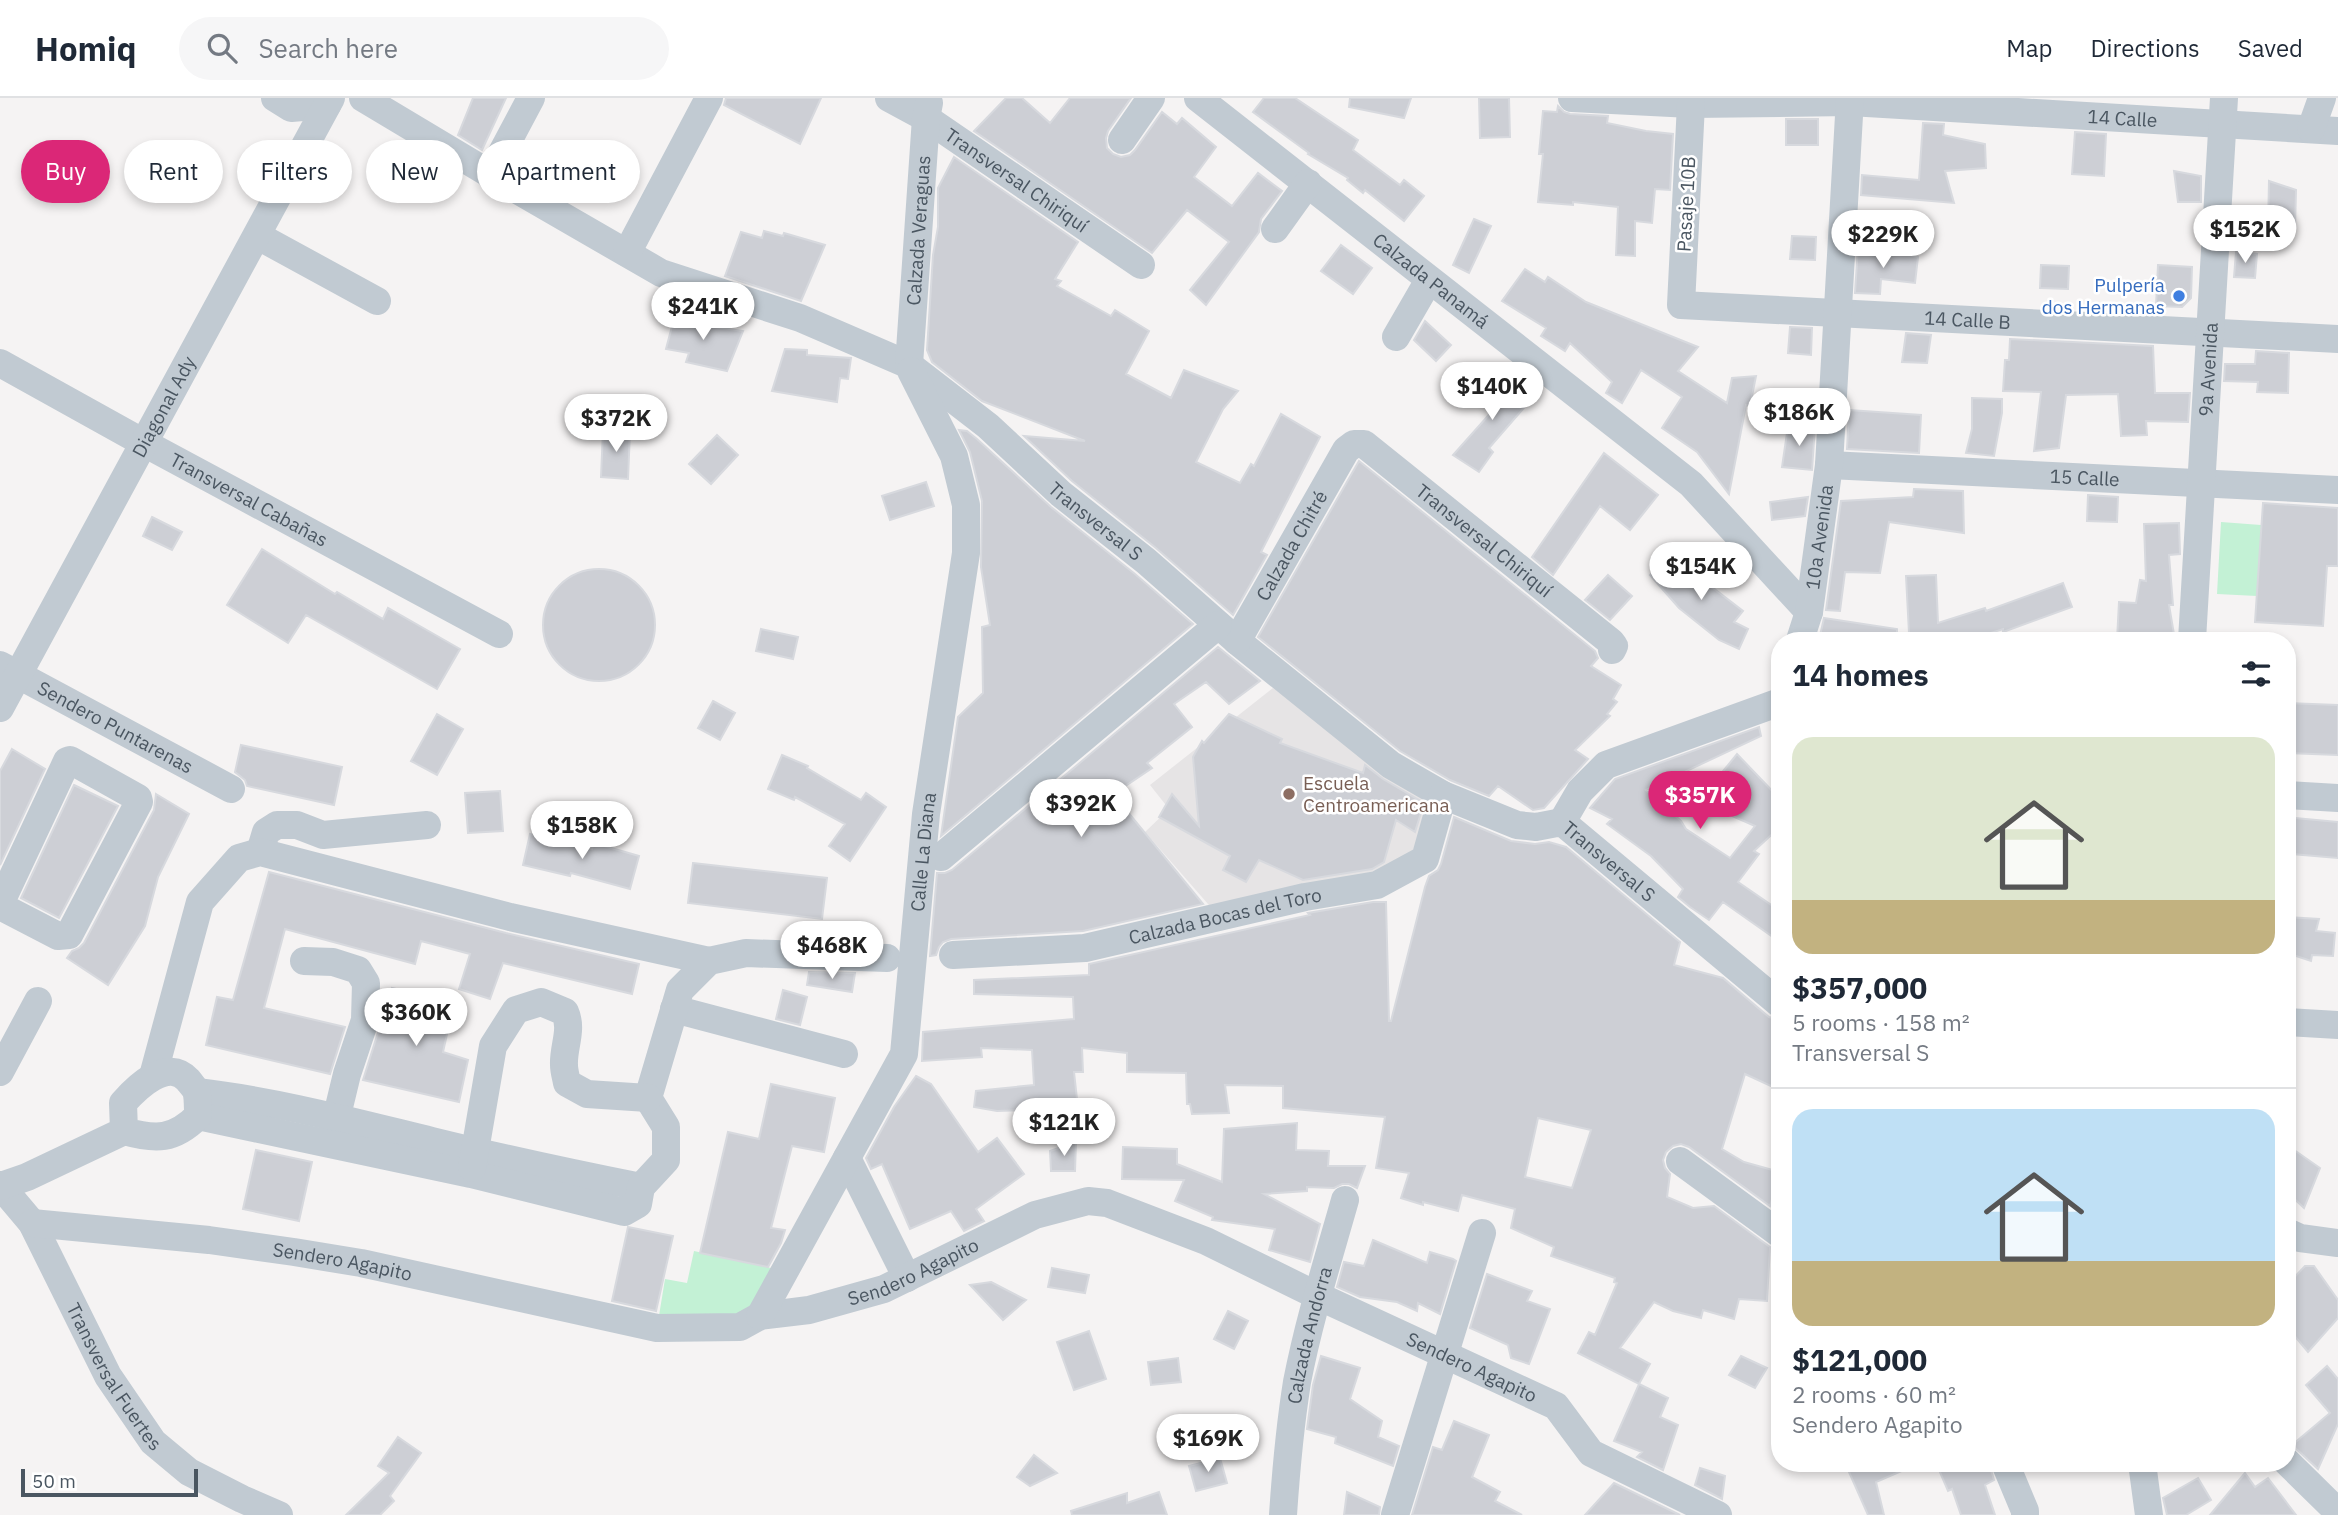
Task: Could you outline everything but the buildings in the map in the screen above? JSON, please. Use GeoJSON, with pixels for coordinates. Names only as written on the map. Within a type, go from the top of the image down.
{"type":"FeatureCollection","features":[{"type":"Feature","properties":{"kind":"street"},"geometry":{"type":"LineString","coordinates":[[275,98],[291,108],[329,102]]}},
{"type":"Feature","properties":{"kind":"street","name":"Transversal S"},"geometry":{"type":"LineString","coordinates":[[363,98],[477,167]]}},
{"type":"Feature","properties":{"kind":"street"},"geometry":{"type":"LineString","coordinates":[[509,140],[531,98]]}},
{"type":"Feature","properties":{"kind":"street"},"geometry":{"type":"LineString","coordinates":[[627,253],[709,98]]}},
{"type":"Feature","properties":{"kind":"street","name":"Transversal Chiriquí"},"geometry":{"type":"LineString","coordinates":[[889,98],[928,108],[1141,265]]}},
{"type":"Feature","properties":{"kind":"street"},"geometry":{"type":"LineString","coordinates":[[1122,140],[1150,98]]}},
{"type":"Feature","properties":{"kind":"street","name":"Calzada Panamá"},"geometry":{"type":"LineString","coordinates":[[1198,98],[1691,485],[1809,612]]}},
{"type":"Feature","properties":{"kind":"street","name":"14 Calle"},"geometry":{"type":"LineString","coordinates":[[1572,98],[1691,103],[1850,100],[2224,111],[2324,130]]}},
{"type":"Feature","properties":{"kind":"street"},"geometry":{"type":"LineString","coordinates":[[2322,98],[2324,130]]}},
{"type":"Feature","properties":{"kind":"street","name":"10a Avenida"},"geometry":{"type":"LineString","coordinates":[[1803,632],[1809,612],[1829,465],[1850,100]]}},
{"type":"Feature","properties":{"kind":"street","name":"Diagonal Ady"},"geometry":{"type":"LineString","coordinates":[[0,708],[9,670],[144,443],[329,102]]}},
{"type":"Feature","properties":{"kind":"street","name":"Pasaje 10B"},"geometry":{"type":"LineString","coordinates":[[1681,305],[1691,103]]}},
{"type":"Feature","properties":{"kind":"street","name":"Calzada Veraguas"},"geometry":{"type":"LineString","coordinates":[[909,365],[928,108]]}},
{"type":"Feature","properties":{"kind":"street","name":"9a Avenida"},"geometry":{"type":"LineString","coordinates":[[2193,632],[2224,111]]}},
{"type":"Feature","properties":{"kind":"street"},"geometry":{"type":"LineString","coordinates":[[1275,229],[1308,183]]}},
{"type":"Feature","properties":{"kind":"street","name":"Transversal S"},"geometry":{"type":"LineString","coordinates":[[539,203],[661,273],[800,318],[909,365],[988,426],[1061,494],[1146,561],[1227,633],[1391,765],[1443,795],[1517,825],[1536,827],[1562,822],[1771,996]]}},
{"type":"Feature","properties":{"kind":"street"},"geometry":{"type":"LineString","coordinates":[[258,236],[377,301]]}},
{"type":"Feature","properties":{"kind":"street"},"geometry":{"type":"LineString","coordinates":[[1396,337],[1429,280]]}},
{"type":"Feature","properties":{"kind":"street","name":"14 Calle B"},"geometry":{"type":"LineString","coordinates":[[1681,305],[2338,339]]}},
{"type":"Feature","properties":{"kind":"street","name":"Transversal Cabañas"},"geometry":{"type":"LineString","coordinates":[[0,363],[499,634]]}},
{"type":"Feature","properties":{"kind":"street","name":"Calle La Diana"},"geometry":{"type":"LineString","coordinates":[[760,1316],[904,1054],[926,814],[966,553],[966,505],[954,456],[909,365]]}},
{"type":"Feature","properties":{"kind":"street","name":"Transversal Chiriquí"},"geometry":{"type":"LineString","coordinates":[[1346,450],[1354,444],[1364,444],[1611,642],[1614,646],[1612,650]]}},
{"type":"Feature","properties":{"kind":"street","name":"Calzada Chitré"},"geometry":{"type":"LineString","coordinates":[[1227,633],[1346,450]]}},
{"type":"Feature","properties":{"kind":"street","name":"15 Calle"},"geometry":{"type":"LineString","coordinates":[[1829,465],[2338,490]]}},
{"type":"Feature","properties":{"kind":"street"},"geometry":{"type":"LineString","coordinates":[[941,857],[1227,633]]}},
{"type":"Feature","properties":{"kind":"street","name":"Sendero Puntarenas"},"geometry":{"type":"LineString","coordinates":[[9,670],[231,789]]}},
{"type":"Feature","properties":{"kind":"street"},"geometry":{"type":"LineString","coordinates":[[1562,822],[1580,791],[1606,765],[1771,705]]}},
{"type":"Feature","properties":{"kind":"street"},"geometry":{"type":"LineString","coordinates":[[68,761],[138,798],[139,802],[69,935],[58,936],[0,905],[68,761]]}},
{"type":"Feature","properties":{"kind":"street","name":"Calzada Bocas del Toro"},"geometry":{"type":"LineString","coordinates":[[953,956],[1085,948],[1305,897],[1377,885],[1425,859],[1443,795]]}},
{"type":"Feature","properties":{"kind":"street"},"geometry":{"type":"LineString","coordinates":[[2296,796],[2338,798]]}},
{"type":"Feature","properties":{"kind":"street"},"geometry":{"type":"LineString","coordinates":[[260,852],[266,832],[277,825],[298,825],[323,835],[428,825]]}},
{"type":"Feature","properties":{"kind":"street"},"geometry":{"type":"LineString","coordinates":[[153,1076],[201,902],[239,858],[260,852],[510,916],[709,961],[746,953],[887,958]]}},
{"type":"Feature","properties":{"kind":"street"},"geometry":{"type":"LineString","coordinates":[[304,961],[333,962],[358,970],[366,983],[365,1020],[347,1074],[333,1130]]}},
{"type":"Feature","properties":{"kind":"street"},"geometry":{"type":"LineString","coordinates":[[197,1104],[227,1095],[333,1130],[474,1163],[624,1212],[638,1204],[641,1187],[666,1160],[666,1127],[648,1098],[680,990],[709,961]]}},
{"type":"Feature","properties":{"kind":"street"},"geometry":{"type":"LineString","coordinates":[[0,1072],[38,1001]]}},
{"type":"Feature","properties":{"kind":"street"},"geometry":{"type":"LineString","coordinates":[[474,1163],[493,1046],[516,1010],[541,1002],[565,1012],[569,1019],[563,1063],[567,1083],[587,1094],[648,1098]]}},
{"type":"Feature","properties":{"kind":"street"},"geometry":{"type":"LineString","coordinates":[[674,1009],[844,1054]]}},
{"type":"Feature","properties":{"kind":"street"},"geometry":{"type":"LineString","coordinates":[[2296,1022],[2338,1025]]}},
{"type":"Feature","properties":{"kind":"street"},"geometry":{"type":"LineString","coordinates":[[1,1186],[27,1177],[124,1131],[146,1137],[168,1136],[186,1128],[197,1104],[186,1077],[171,1072],[153,1076],[135,1089],[123,1103],[124,1131]]}},
{"type":"Feature","properties":{"kind":"street"},"geometry":{"type":"LineString","coordinates":[[847,1158],[907,1278]]}},
{"type":"Feature","properties":{"kind":"street"},"geometry":{"type":"LineString","coordinates":[[1680,1161],[1771,1227]]}},
{"type":"Feature","properties":{"kind":"street","name":"Transversal Fuertes"},"geometry":{"type":"LineString","coordinates":[[1,1186],[32,1223],[108,1376],[153,1442],[189,1472],[279,1515]]}},
{"type":"Feature","properties":{"kind":"street","name":"Calzada Andorra"},"geometry":{"type":"LineString","coordinates":[[1283,1515],[1288,1448],[1298,1380],[1345,1200]]}},
{"type":"Feature","properties":{"kind":"street","name":"Sendero Agapito"},"geometry":{"type":"LineString","coordinates":[[32,1223],[209,1240],[334,1259],[527,1298],[657,1328],[740,1327],[760,1316],[809,1310],[884,1289],[1035,1215],[1088,1201],[1107,1203],[1196,1237],[1556,1406],[1591,1454],[1718,1515]]}},
{"type":"Feature","properties":{"kind":"street"},"geometry":{"type":"LineString","coordinates":[[1395,1515],[1482,1233]]}},
{"type":"Feature","properties":{"kind":"street"},"geometry":{"type":"LineString","coordinates":[[2296,1236],[2338,1243]]}},
{"type":"Feature","properties":{"kind":"street"},"geometry":{"type":"LineString","coordinates":[[2296,1471],[2338,1512]]}},
{"type":"Feature","properties":{"kind":"street"},"geometry":{"type":"LineString","coordinates":[[2009,1472],[2025,1515]]}},
{"type":"Feature","properties":{"kind":"street"},"geometry":{"type":"LineString","coordinates":[[2143,1472],[2149,1515]]}},
{"type":"Feature","properties":{"kind":"shaded area","name":"Escuela Centroamericana"},"geometry":{"type":"Polygon","coordinates":[[[1273,688],[1433,803],[1411,856],[1389,876],[1215,912],[1145,832],[1169,809],[1150,785],[1273,688]]]}},
{"type":"Feature","properties":{"kind":"green space"},"geometry":{"type":"Polygon","coordinates":[[[2221,522],[2261,525],[2257,596],[2217,594],[2221,522]]]}},
{"type":"Feature","properties":{"kind":"green space"},"geometry":{"type":"Polygon","coordinates":[[[694,1251],[785,1271],[760,1316],[657,1328],[665,1279],[687,1283],[694,1251]]]}},
{"type":"Feature","properties":{"kind":"place","name":"Pulpería dos Hermanas"},"geometry":{"type":"Point","coordinates":[2179,296]}},
{"type":"Feature","properties":{"kind":"place","name":"Escuela Centroamericana"},"geometry":{"type":"Point","coordinates":[1289,794]}}]}
